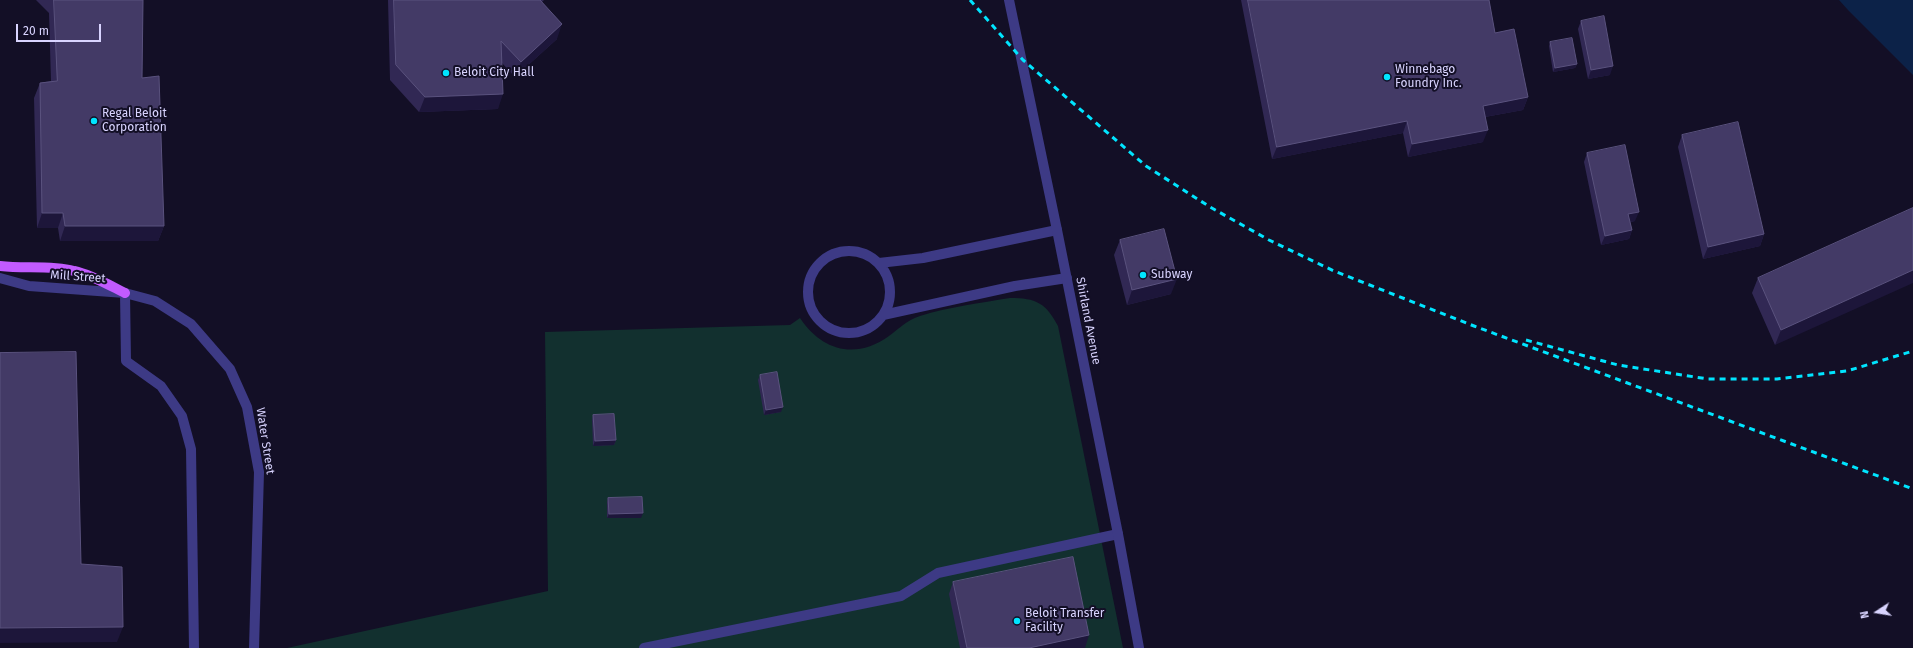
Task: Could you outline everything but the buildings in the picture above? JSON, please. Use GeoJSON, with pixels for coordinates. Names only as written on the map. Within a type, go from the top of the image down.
{"type":"FeatureCollection","features":[{"type":"Feature","properties":{"kind":"main road"},"geometry":{"type":"LineString","coordinates":[[0,266],[52,268],[74,271],[98,279],[125,293]]}},
{"type":"Feature","properties":{"kind":"street","name":"Shirland Avenue"},"geometry":{"type":"LineString","coordinates":[[1009,0],[1067,278],[1139,648]]}},
{"type":"Feature","properties":{"kind":"street"},"geometry":{"type":"LineString","coordinates":[[879,263],[923,258],[1057,230]]}},
{"type":"Feature","properties":{"kind":"street"},"geometry":{"type":"LineString","coordinates":[[842,251],[856,251],[868,255],[879,263],[887,275],[890,288],[889,303],[883,316],[873,326],[860,331],[846,332],[832,329],[821,321],[814,311],[809,299],[809,286],[812,274],[820,263],[830,255],[842,251]]}},
{"type":"Feature","properties":{"kind":"street","name":"Mill Street"},"geometry":{"type":"LineString","coordinates":[[0,278],[29,286],[125,293],[155,301]]}},
{"type":"Feature","properties":{"kind":"street"},"geometry":{"type":"LineString","coordinates":[[883,316],[1015,286],[1067,278]]}},
{"type":"Feature","properties":{"kind":"street"},"geometry":{"type":"LineString","coordinates":[[125,293],[126,361],[161,386],[182,416],[192,449],[194,648]]}},
{"type":"Feature","properties":{"kind":"street","name":"Water Street"},"geometry":{"type":"LineString","coordinates":[[155,301],[191,324],[230,369],[247,407],[259,472],[254,648]]}},
{"type":"Feature","properties":{"kind":"street"},"geometry":{"type":"LineString","coordinates":[[644,648],[901,596],[938,573],[1118,534]]}},
{"type":"Feature","properties":{"kind":"green space"},"geometry":{"type":"Polygon","coordinates":[[[1010,298],[1027,299],[1039,303],[1054,318],[1058,326],[1123,648],[287,648],[548,591],[545,332],[790,325],[800,318],[809,329],[829,345],[852,350],[864,348],[877,343],[907,322],[920,316],[953,308],[1010,298]]]}},
{"type":"Feature","properties":{"kind":"water"},"geometry":{"type":"Polygon","coordinates":[[[1839,0],[1913,0],[1913,75],[1848,10],[1839,0]]]}},
{"type":"Feature","properties":{"kind":"railway"},"geometry":{"type":"LineString","coordinates":[[970,0],[1023,60],[1146,166],[1210,207],[1269,240],[1334,271],[1474,326],[1913,489]]}},
{"type":"Feature","properties":{"kind":"railway"},"geometry":{"type":"LineString","coordinates":[[1526,340],[1618,365],[1708,379],[1777,379],[1847,371],[1913,351]]}},
{"type":"Feature","properties":{"kind":"place","name":"Beloit City Hall"},"geometry":{"type":"Point","coordinates":[446,73]}},
{"type":"Feature","properties":{"kind":"place","name":"Winnebago Foundry Inc."},"geometry":{"type":"Point","coordinates":[1387,77]}},
{"type":"Feature","properties":{"kind":"place","name":"Regal Beloit Corporation"},"geometry":{"type":"Point","coordinates":[94,121]}},
{"type":"Feature","properties":{"kind":"place","name":"Subway"},"geometry":{"type":"Point","coordinates":[1143,275]}},
{"type":"Feature","properties":{"kind":"place","name":"Beloit Transfer Facility"},"geometry":{"type":"Point","coordinates":[1017,621]}}]}
